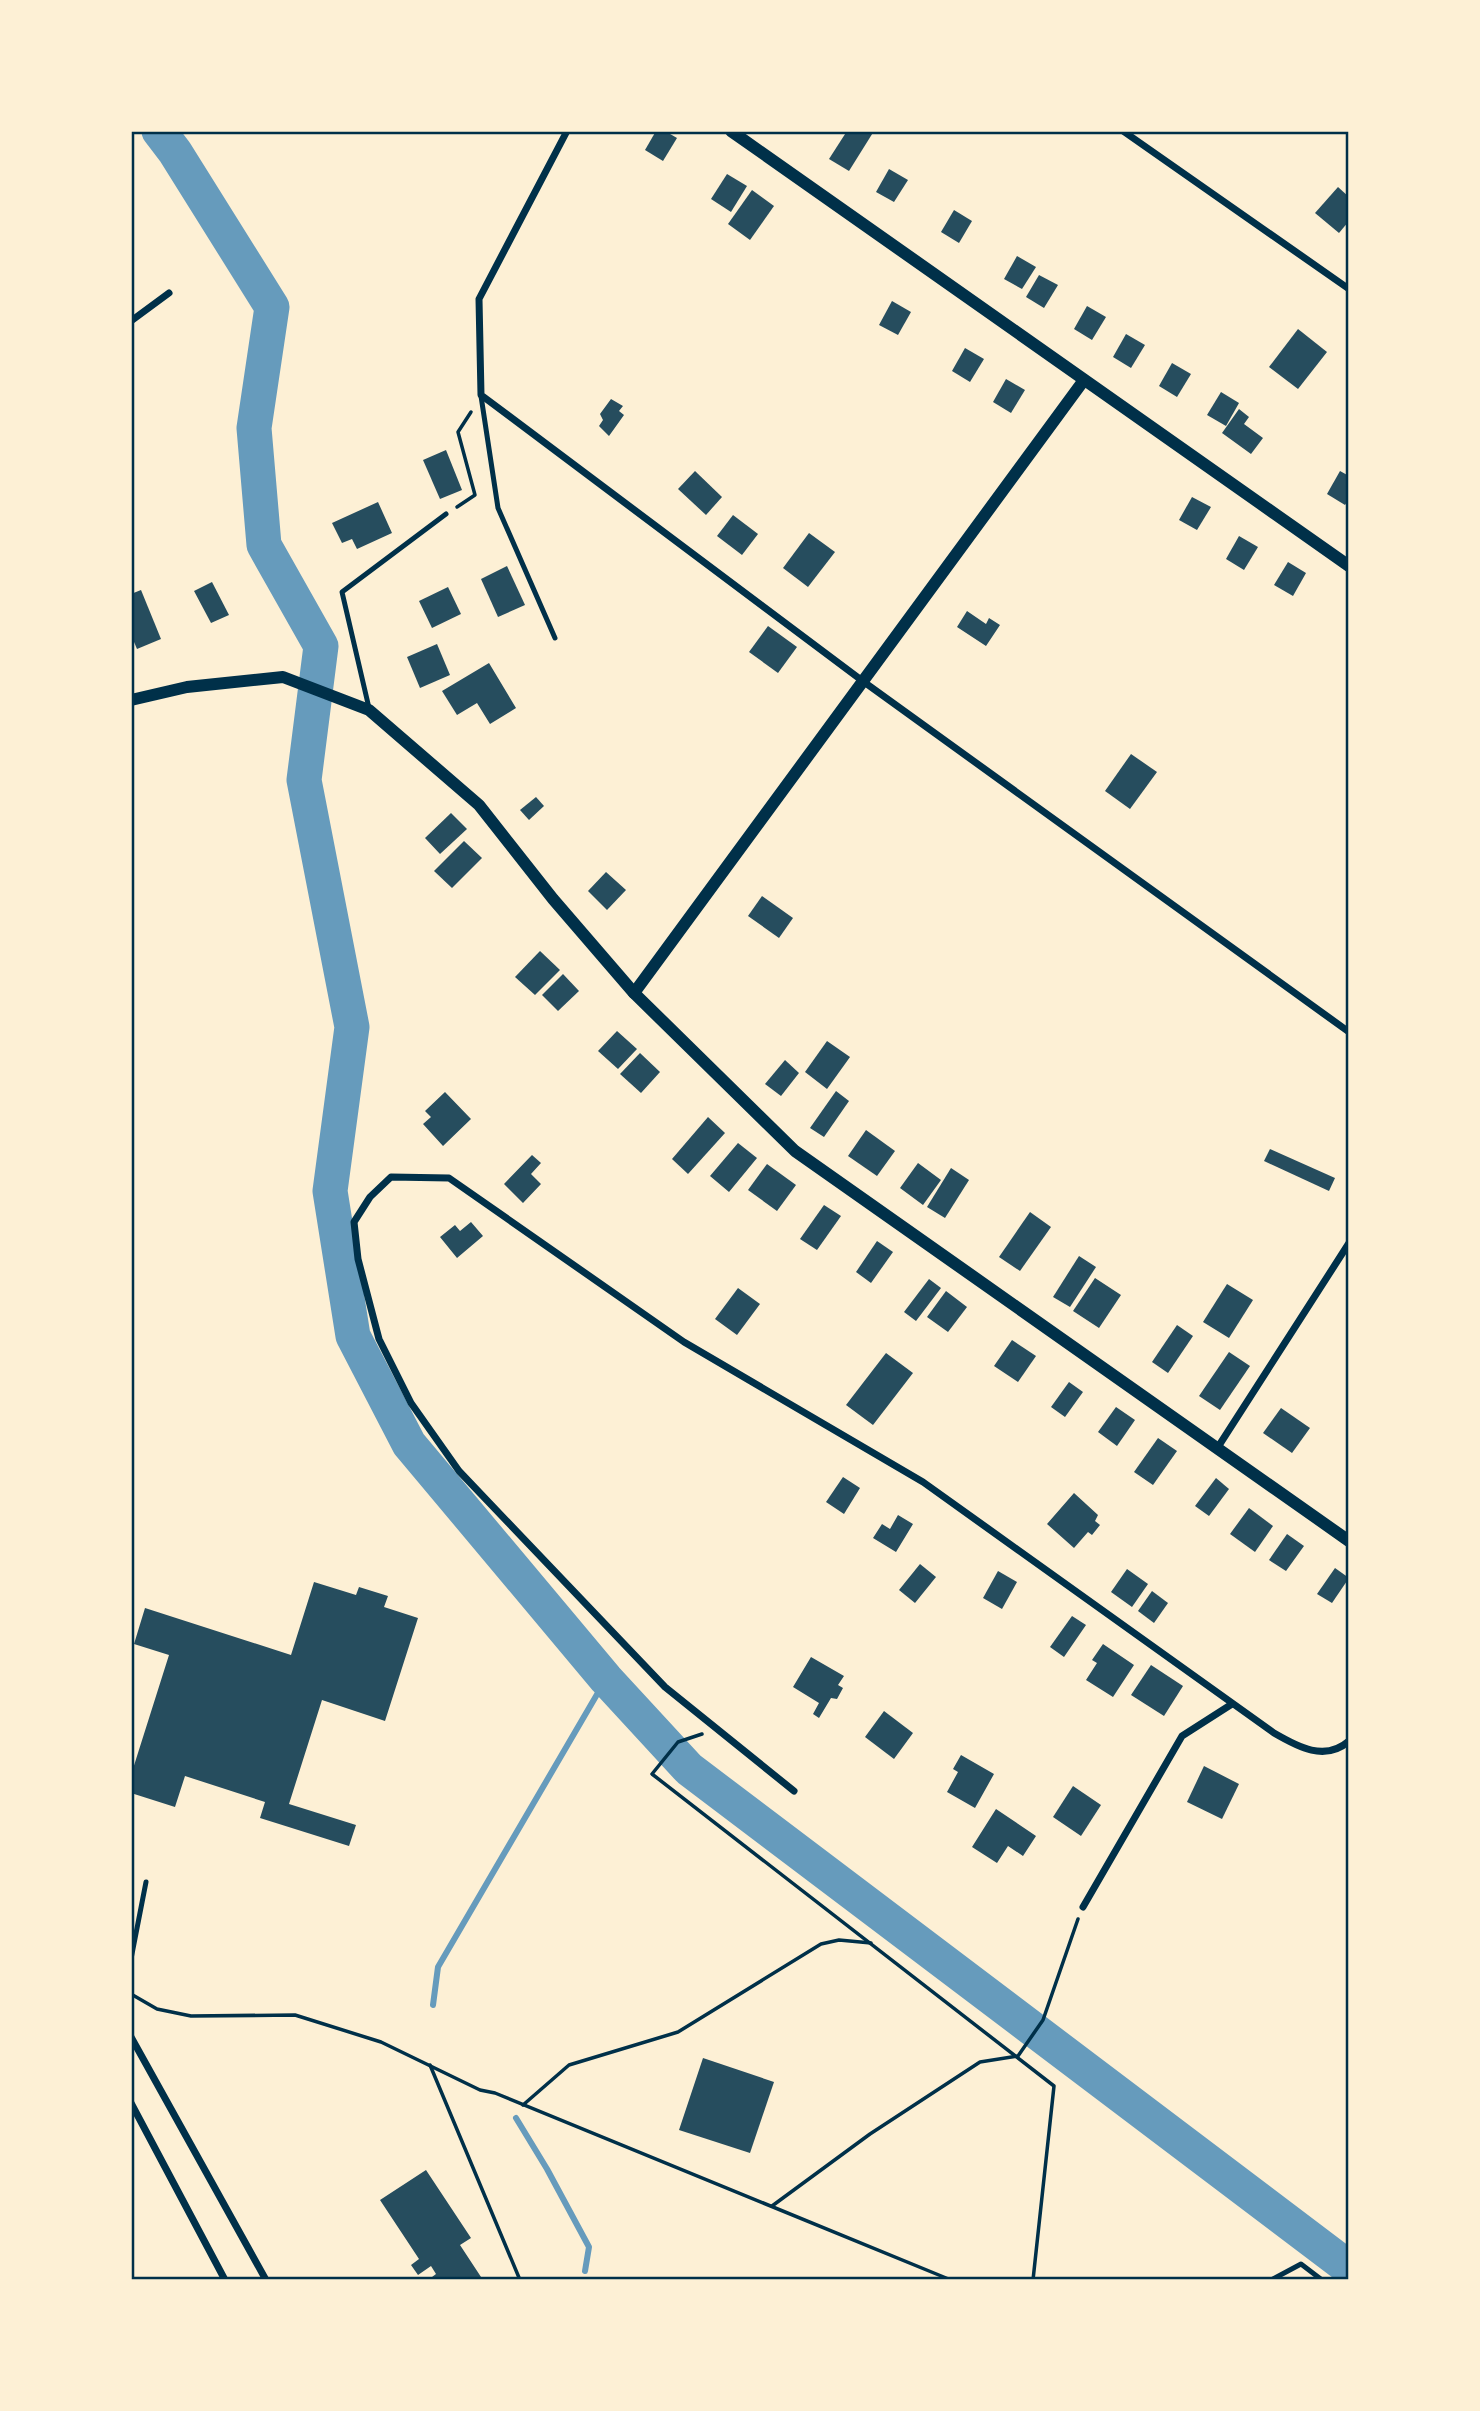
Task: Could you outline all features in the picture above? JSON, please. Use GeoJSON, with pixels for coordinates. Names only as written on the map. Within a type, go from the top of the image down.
{"type":"FeatureCollection","features":[{"type":"Feature","properties":{"kind":"street"},"geometry":{"type":"LineString","coordinates":[[567,131],[479,299],[481,395],[864,682],[1349,1032]]}},
{"type":"Feature","properties":{"kind":"street"},"geometry":{"type":"LineString","coordinates":[[730,131],[1349,566]]}},
{"type":"Feature","properties":{"kind":"street"},"geometry":{"type":"LineString","coordinates":[[1123,131],[1349,289]]}},
{"type":"Feature","properties":{"kind":"street"},"geometry":{"type":"LineString","coordinates":[[131,321],[169,293]]}},
{"type":"Feature","properties":{"kind":"street"},"geometry":{"type":"LineString","coordinates":[[634,993],[1084,380]]}},
{"type":"Feature","properties":{"kind":"street"},"geometry":{"type":"LineString","coordinates":[[131,700],[187,687],[283,677],[369,710],[479,805],[553,900],[634,993],[795,1151],[1349,1541]]}},
{"type":"Feature","properties":{"kind":"street"},"geometry":{"type":"LineString","coordinates":[[794,1791],[665,1686],[459,1471],[411,1403],[379,1339],[358,1259],[354,1222],[370,1197],[391,1177],[449,1178],[684,1342],[923,1482],[1232,1704],[1302,1749],[1324,1752],[1341,1748],[1349,1741]]}},
{"type":"Feature","properties":{"kind":"street"},"geometry":{"type":"LineString","coordinates":[[1218,1447],[1349,1243]]}},
{"type":"Feature","properties":{"kind":"street"},"geometry":{"type":"LineString","coordinates":[[1083,1907],[1182,1736],[1232,1704]]}},
{"type":"Feature","properties":{"kind":"street"},"geometry":{"type":"LineString","coordinates":[[131,2037],[266,2280]]}},
{"type":"Feature","properties":{"kind":"street"},"geometry":{"type":"LineString","coordinates":[[131,2103],[225,2280]]}},
{"type":"Feature","properties":{"kind":"lane"},"geometry":{"type":"LineString","coordinates":[[481,395],[498,509],[555,638]]}},
{"type":"Feature","properties":{"kind":"lane"},"geometry":{"type":"LineString","coordinates":[[369,710],[342,592],[446,514]]}},
{"type":"Feature","properties":{"kind":"lane"},"geometry":{"type":"LineString","coordinates":[[131,1959],[146,1882]]}},
{"type":"Feature","properties":{"kind":"lane"},"geometry":{"type":"LineString","coordinates":[[1270,2280],[1301,2264],[1322,2280]]}},
{"type":"Feature","properties":{"kind":"path"},"geometry":{"type":"LineString","coordinates":[[446,514],[475,495],[458,432],[481,395]]}},
{"type":"Feature","properties":{"kind":"path"},"geometry":{"type":"LineString","coordinates":[[720,1731],[678,1742],[652,1774],[1054,2086],[1033,2280]]}},
{"type":"Feature","properties":{"kind":"path"},"geometry":{"type":"LineString","coordinates":[[772,2206],[870,2134],[980,2062],[1018,2056],[1043,2020],[1083,1907]]}},
{"type":"Feature","properties":{"kind":"path"},"geometry":{"type":"LineString","coordinates":[[523,2105],[569,2065],[678,2032],[821,1944],[839,1940],[871,1943]]}},
{"type":"Feature","properties":{"kind":"path"},"geometry":{"type":"LineString","coordinates":[[131,1994],[157,2008],[191,2016],[295,2015],[381,2042],[480,2090],[495,2093],[951,2280]]}},
{"type":"Feature","properties":{"kind":"path"},"geometry":{"type":"LineString","coordinates":[[429,2063],[520,2280]]}},
{"type":"Feature","properties":{"kind":"building"},"geometry":{"type":"Polygon","coordinates":[[[656,131],[665,131],[677,138],[663,161],[645,150],[656,131]]]}},
{"type":"Feature","properties":{"kind":"building"},"geometry":{"type":"Polygon","coordinates":[[[847,131],[874,131],[849,171],[829,159],[847,131]]]}},
{"type":"Feature","properties":{"kind":"building"},"geometry":{"type":"Polygon","coordinates":[[[889,169],[908,180],[894,202],[876,192],[889,169]]]}},
{"type":"Feature","properties":{"kind":"building"},"geometry":{"type":"Polygon","coordinates":[[[727,174],[747,186],[731,212],[711,199],[727,174]]]}},
{"type":"Feature","properties":{"kind":"building"},"geometry":{"type":"Polygon","coordinates":[[[1338,187],[1349,197],[1349,221],[1339,233],[1315,213],[1338,187]]]}},
{"type":"Feature","properties":{"kind":"building"},"geometry":{"type":"Polygon","coordinates":[[[752,190],[774,206],[750,240],[728,224],[752,190]]]}},
{"type":"Feature","properties":{"kind":"building"},"geometry":{"type":"Polygon","coordinates":[[[954,210],[972,221],[959,243],[941,232],[954,210]]]}},
{"type":"Feature","properties":{"kind":"building"},"geometry":{"type":"Polygon","coordinates":[[[1017,256],[1036,267],[1022,289],[1004,279],[1017,256]]]}},
{"type":"Feature","properties":{"kind":"building"},"geometry":{"type":"Polygon","coordinates":[[[1039,275],[1058,285],[1044,308],[1026,297],[1039,275]]]}},
{"type":"Feature","properties":{"kind":"building"},"geometry":{"type":"Polygon","coordinates":[[[892,301],[911,312],[898,335],[879,325],[892,301]]]}},
{"type":"Feature","properties":{"kind":"building"},"geometry":{"type":"Polygon","coordinates":[[[1087,306],[1106,317],[1092,340],[1074,329],[1087,306]]]}},
{"type":"Feature","properties":{"kind":"building"},"geometry":{"type":"Polygon","coordinates":[[[1298,329],[1327,352],[1298,389],[1269,367],[1298,329]]]}},
{"type":"Feature","properties":{"kind":"building"},"geometry":{"type":"Polygon","coordinates":[[[1126,334],[1145,345],[1131,368],[1113,357],[1126,334]]]}},
{"type":"Feature","properties":{"kind":"building"},"geometry":{"type":"Polygon","coordinates":[[[965,348],[984,359],[970,382],[952,371],[965,348]]]}},
{"type":"Feature","properties":{"kind":"building"},"geometry":{"type":"Polygon","coordinates":[[[1172,363],[1191,374],[1177,397],[1159,386],[1172,363]]]}},
{"type":"Feature","properties":{"kind":"building"},"geometry":{"type":"Polygon","coordinates":[[[1006,379],[1025,390],[1011,413],[993,402],[1006,379]]]}},
{"type":"Feature","properties":{"kind":"building"},"geometry":{"type":"Polygon","coordinates":[[[1221,392],[1239,403],[1226,426],[1207,415],[1221,392]]]}},
{"type":"Feature","properties":{"kind":"building"},"geometry":{"type":"Polygon","coordinates":[[[611,399],[623,406],[619,411],[624,415],[609,436],[599,426],[603,420],[600,414],[611,399]]]}},
{"type":"Feature","properties":{"kind":"building"},"geometry":{"type":"Polygon","coordinates":[[[1239,409],[1249,417],[1244,424],[1263,438],[1251,454],[1222,433],[1239,409]]]}},
{"type":"Feature","properties":{"kind":"building"},"geometry":{"type":"Polygon","coordinates":[[[446,450],[462,490],[440,499],[423,460],[446,450]]]}},
{"type":"Feature","properties":{"kind":"building"},"geometry":{"type":"Polygon","coordinates":[[[695,471],[722,497],[706,515],[678,489],[695,471]]]}},
{"type":"Feature","properties":{"kind":"building"},"geometry":{"type":"Polygon","coordinates":[[[1340,471],[1349,476],[1349,499],[1345,505],[1327,494],[1340,471]]]}},
{"type":"Feature","properties":{"kind":"building"},"geometry":{"type":"Polygon","coordinates":[[[1192,497],[1211,507],[1197,530],[1179,520],[1192,497]]]}},
{"type":"Feature","properties":{"kind":"building"},"geometry":{"type":"Polygon","coordinates":[[[378,502],[392,533],[357,549],[352,539],[342,543],[332,523],[378,502]]]}},
{"type":"Feature","properties":{"kind":"building"},"geometry":{"type":"Polygon","coordinates":[[[733,515],[758,534],[742,555],[717,536],[733,515]]]}},
{"type":"Feature","properties":{"kind":"building"},"geometry":{"type":"Polygon","coordinates":[[[809,533],[835,552],[808,587],[783,568],[809,533]]]}},
{"type":"Feature","properties":{"kind":"building"},"geometry":{"type":"Polygon","coordinates":[[[1239,536],[1258,547],[1244,570],[1226,559],[1239,536]]]}},
{"type":"Feature","properties":{"kind":"building"},"geometry":{"type":"Polygon","coordinates":[[[1288,562],[1306,573],[1293,596],[1274,585],[1288,562]]]}},
{"type":"Feature","properties":{"kind":"building"},"geometry":{"type":"Polygon","coordinates":[[[507,566],[525,605],[498,617],[481,579],[507,566]]]}},
{"type":"Feature","properties":{"kind":"building"},"geometry":{"type":"Polygon","coordinates":[[[212,582],[229,615],[211,623],[194,591],[212,582]]]}},
{"type":"Feature","properties":{"kind":"building"},"geometry":{"type":"Polygon","coordinates":[[[448,587],[461,614],[432,628],[419,601],[448,587]]]}},
{"type":"Feature","properties":{"kind":"building"},"geometry":{"type":"Polygon","coordinates":[[[141,590],[161,639],[137,649],[131,635],[131,594],[141,590]]]}},
{"type":"Feature","properties":{"kind":"building"},"geometry":{"type":"Polygon","coordinates":[[[967,611],[986,624],[989,618],[1000,625],[986,646],[957,627],[967,611]]]}},
{"type":"Feature","properties":{"kind":"building"},"geometry":{"type":"Polygon","coordinates":[[[768,626],[797,647],[778,673],[749,652],[768,626]]]}},
{"type":"Feature","properties":{"kind":"building"},"geometry":{"type":"Polygon","coordinates":[[[437,644],[450,675],[420,688],[407,657],[437,644]]]}},
{"type":"Feature","properties":{"kind":"building"},"geometry":{"type":"Polygon","coordinates":[[[489,663],[516,708],[490,724],[477,703],[457,715],[442,691],[489,663]]]}},
{"type":"Feature","properties":{"kind":"building"},"geometry":{"type":"Polygon","coordinates":[[[1131,754],[1157,772],[1130,809],[1105,791],[1131,754]]]}},
{"type":"Feature","properties":{"kind":"building"},"geometry":{"type":"Polygon","coordinates":[[[536,797],[544,806],[529,820],[520,810],[536,797]]]}},
{"type":"Feature","properties":{"kind":"building"},"geometry":{"type":"Polygon","coordinates":[[[451,813],[467,829],[440,854],[425,838],[451,813]]]}},
{"type":"Feature","properties":{"kind":"building"},"geometry":{"type":"Polygon","coordinates":[[[464,841],[482,858],[452,888],[434,871],[464,841]]]}},
{"type":"Feature","properties":{"kind":"building"},"geometry":{"type":"Polygon","coordinates":[[[606,872],[626,890],[607,910],[588,891],[606,872]]]}},
{"type":"Feature","properties":{"kind":"building"},"geometry":{"type":"Polygon","coordinates":[[[762,896],[793,918],[779,938],[748,916],[762,896]]]}},
{"type":"Feature","properties":{"kind":"building"},"geometry":{"type":"Polygon","coordinates":[[[540,951],[560,970],[535,995],[515,977],[540,951]]]}},
{"type":"Feature","properties":{"kind":"building"},"geometry":{"type":"Polygon","coordinates":[[[563,974],[579,991],[558,1011],[542,995],[563,974]]]}},
{"type":"Feature","properties":{"kind":"building"},"geometry":{"type":"Polygon","coordinates":[[[617,1031],[637,1049],[618,1069],[598,1051],[617,1031]]]}},
{"type":"Feature","properties":{"kind":"building"},"geometry":{"type":"Polygon","coordinates":[[[827,1041],[850,1057],[827,1089],[805,1072],[827,1041]]]}},
{"type":"Feature","properties":{"kind":"building"},"geometry":{"type":"Polygon","coordinates":[[[640,1053],[660,1072],[641,1093],[620,1074],[640,1053]]]}},
{"type":"Feature","properties":{"kind":"building"},"geometry":{"type":"Polygon","coordinates":[[[785,1060],[799,1073],[781,1096],[765,1084],[785,1060]]]}},
{"type":"Feature","properties":{"kind":"building"},"geometry":{"type":"Polygon","coordinates":[[[836,1091],[849,1101],[824,1137],[810,1128],[836,1091]]]}},
{"type":"Feature","properties":{"kind":"building"},"geometry":{"type":"Polygon","coordinates":[[[445,1092],[471,1119],[443,1146],[423,1124],[431,1117],[425,1111],[445,1092]]]}},
{"type":"Feature","properties":{"kind":"building"},"geometry":{"type":"Polygon","coordinates":[[[708,1117],[725,1133],[688,1174],[672,1159],[708,1117]]]}},
{"type":"Feature","properties":{"kind":"building"},"geometry":{"type":"Polygon","coordinates":[[[866,1130],[895,1151],[877,1176],[848,1156],[866,1130]]]}},
{"type":"Feature","properties":{"kind":"building"},"geometry":{"type":"Polygon","coordinates":[[[738,1143],[757,1158],[729,1192],[710,1176],[738,1143]]]}},
{"type":"Feature","properties":{"kind":"building"},"geometry":{"type":"Polygon","coordinates":[[[1270,1149],[1335,1178],[1329,1191],[1264,1161],[1270,1149]]]}},
{"type":"Feature","properties":{"kind":"building"},"geometry":{"type":"Polygon","coordinates":[[[532,1155],[541,1163],[531,1174],[541,1184],[523,1203],[504,1184],[532,1155]]]}},
{"type":"Feature","properties":{"kind":"building"},"geometry":{"type":"Polygon","coordinates":[[[918,1163],[941,1180],[923,1205],[900,1188],[918,1163]]]}},
{"type":"Feature","properties":{"kind":"building"},"geometry":{"type":"Polygon","coordinates":[[[767,1164],[796,1185],[777,1211],[748,1190],[767,1164]]]}},
{"type":"Feature","properties":{"kind":"building"},"geometry":{"type":"Polygon","coordinates":[[[951,1168],[969,1180],[945,1218],[927,1207],[951,1168]]]}},
{"type":"Feature","properties":{"kind":"building"},"geometry":{"type":"Polygon","coordinates":[[[824,1205],[841,1216],[817,1250],[800,1239],[824,1205]]]}},
{"type":"Feature","properties":{"kind":"building"},"geometry":{"type":"Polygon","coordinates":[[[1030,1212],[1051,1227],[1020,1271],[999,1257],[1030,1212]]]}},
{"type":"Feature","properties":{"kind":"building"},"geometry":{"type":"Polygon","coordinates":[[[471,1222],[483,1236],[457,1258],[440,1237],[455,1225],[460,1231],[471,1222]]]}},
{"type":"Feature","properties":{"kind":"building"},"geometry":{"type":"Polygon","coordinates":[[[877,1241],[893,1252],[871,1283],[856,1272],[877,1241]]]}},
{"type":"Feature","properties":{"kind":"building"},"geometry":{"type":"Polygon","coordinates":[[[1079,1256],[1096,1267],[1070,1307],[1053,1297],[1079,1256]]]}},
{"type":"Feature","properties":{"kind":"building"},"geometry":{"type":"Polygon","coordinates":[[[1095,1278],[1121,1295],[1099,1328],[1073,1311],[1095,1278]]]}},
{"type":"Feature","properties":{"kind":"building"},"geometry":{"type":"Polygon","coordinates":[[[929,1279],[941,1288],[916,1321],[904,1312],[929,1279]]]}},
{"type":"Feature","properties":{"kind":"building"},"geometry":{"type":"Polygon","coordinates":[[[1227,1284],[1253,1300],[1229,1338],[1203,1322],[1227,1284]]]}},
{"type":"Feature","properties":{"kind":"building"},"geometry":{"type":"Polygon","coordinates":[[[738,1288],[760,1304],[737,1335],[715,1319],[738,1288]]]}},
{"type":"Feature","properties":{"kind":"building"},"geometry":{"type":"Polygon","coordinates":[[[946,1291],[967,1307],[948,1332],[927,1317],[946,1291]]]}},
{"type":"Feature","properties":{"kind":"building"},"geometry":{"type":"Polygon","coordinates":[[[1177,1325],[1193,1336],[1168,1373],[1152,1362],[1177,1325]]]}},
{"type":"Feature","properties":{"kind":"building"},"geometry":{"type":"Polygon","coordinates":[[[1012,1340],[1036,1356],[1018,1382],[994,1366],[1012,1340]]]}},
{"type":"Feature","properties":{"kind":"building"},"geometry":{"type":"Polygon","coordinates":[[[1229,1352],[1250,1366],[1220,1410],[1199,1396],[1229,1352]]]}},
{"type":"Feature","properties":{"kind":"building"},"geometry":{"type":"Polygon","coordinates":[[[886,1353],[913,1373],[873,1425],[846,1405],[886,1353]]]}},
{"type":"Feature","properties":{"kind":"building"},"geometry":{"type":"Polygon","coordinates":[[[1069,1382],[1083,1392],[1065,1417],[1051,1407],[1069,1382]]]}},
{"type":"Feature","properties":{"kind":"building"},"geometry":{"type":"Polygon","coordinates":[[[1116,1407],[1135,1420],[1117,1446],[1098,1432],[1116,1407]]]}},
{"type":"Feature","properties":{"kind":"building"},"geometry":{"type":"Polygon","coordinates":[[[1281,1408],[1310,1428],[1292,1453],[1263,1433],[1281,1408]]]}},
{"type":"Feature","properties":{"kind":"building"},"geometry":{"type":"Polygon","coordinates":[[[1158,1438],[1177,1451],[1153,1485],[1134,1472],[1158,1438]]]}},
{"type":"Feature","properties":{"kind":"building"},"geometry":{"type":"Polygon","coordinates":[[[843,1477],[860,1488],[844,1514],[826,1502],[843,1477]]]}},
{"type":"Feature","properties":{"kind":"building"},"geometry":{"type":"Polygon","coordinates":[[[1216,1478],[1229,1489],[1209,1516],[1195,1506],[1216,1478]]]}},
{"type":"Feature","properties":{"kind":"building"},"geometry":{"type":"Polygon","coordinates":[[[1074,1493],[1098,1515],[1095,1521],[1100,1525],[1092,1535],[1088,1532],[1074,1548],[1047,1524],[1074,1493]]]}},
{"type":"Feature","properties":{"kind":"building"},"geometry":{"type":"Polygon","coordinates":[[[1249,1508],[1273,1526],[1255,1552],[1230,1534],[1249,1508]]]}},
{"type":"Feature","properties":{"kind":"building"},"geometry":{"type":"Polygon","coordinates":[[[898,1515],[913,1524],[896,1552],[873,1538],[882,1524],[890,1529],[898,1515]]]}},
{"type":"Feature","properties":{"kind":"building"},"geometry":{"type":"Polygon","coordinates":[[[1287,1534],[1304,1546],[1286,1571],[1269,1560],[1287,1534]]]}},
{"type":"Feature","properties":{"kind":"building"},"geometry":{"type":"Polygon","coordinates":[[[920,1564],[936,1577],[915,1603],[899,1590],[920,1564]]]}},
{"type":"Feature","properties":{"kind":"building"},"geometry":{"type":"Polygon","coordinates":[[[1335,1568],[1349,1578],[1332,1603],[1317,1594],[1335,1568]]]}},
{"type":"Feature","properties":{"kind":"building"},"geometry":{"type":"Polygon","coordinates":[[[1127,1569],[1148,1584],[1132,1607],[1111,1592],[1127,1569]]]}},
{"type":"Feature","properties":{"kind":"building"},"geometry":{"type":"Polygon","coordinates":[[[998,1571],[1017,1582],[1002,1609],[983,1598],[998,1571]]]}},
{"type":"Feature","properties":{"kind":"building"},"geometry":{"type":"Polygon","coordinates":[[[314,1582],[356,1595],[359,1587],[388,1596],[384,1607],[418,1618],[385,1721],[322,1700],[289,1804],[356,1825],[349,1846],[260,1818],[265,1802],[185,1776],[175,1807],[131,1793],[131,1775],[169,1655],[134,1644],[145,1608],[291,1655],[314,1582]]]}},
{"type":"Feature","properties":{"kind":"building"},"geometry":{"type":"Polygon","coordinates":[[[1152,1591],[1168,1603],[1154,1623],[1138,1611],[1152,1591]]]}},
{"type":"Feature","properties":{"kind":"building"},"geometry":{"type":"Polygon","coordinates":[[[1072,1616],[1086,1625],[1064,1657],[1050,1647],[1072,1616]]]}},
{"type":"Feature","properties":{"kind":"building"},"geometry":{"type":"Polygon","coordinates":[[[1103,1644],[1134,1665],[1113,1697],[1086,1680],[1097,1663],[1092,1660],[1103,1644]]]}},
{"type":"Feature","properties":{"kind":"building"},"geometry":{"type":"Polygon","coordinates":[[[811,1657],[844,1676],[838,1685],[843,1688],[837,1699],[831,1698],[819,1718],[813,1714],[819,1703],[793,1687],[811,1657]]]}},
{"type":"Feature","properties":{"kind":"building"},"geometry":{"type":"Polygon","coordinates":[[[1151,1665],[1183,1686],[1164,1716],[1131,1695],[1151,1665]]]}},
{"type":"Feature","properties":{"kind":"building"},"geometry":{"type":"Polygon","coordinates":[[[884,1711],[913,1733],[894,1759],[865,1737],[884,1711]]]}},
{"type":"Feature","properties":{"kind":"building"},"geometry":{"type":"Polygon","coordinates":[[[961,1755],[994,1774],[975,1808],[947,1792],[958,1772],[953,1769],[961,1755]]]}},
{"type":"Feature","properties":{"kind":"building"},"geometry":{"type":"Polygon","coordinates":[[[1204,1766],[1239,1784],[1222,1819],[1187,1802],[1204,1766]]]}},
{"type":"Feature","properties":{"kind":"building"},"geometry":{"type":"Polygon","coordinates":[[[1073,1786],[1101,1805],[1081,1836],[1053,1817],[1073,1786]]]}},
{"type":"Feature","properties":{"kind":"building"},"geometry":{"type":"Polygon","coordinates":[[[996,1809],[1036,1836],[1023,1856],[1008,1846],[997,1863],[972,1847],[996,1809]]]}},
{"type":"Feature","properties":{"kind":"building"},"geometry":{"type":"Polygon","coordinates":[[[703,2058],[774,2082],[750,2153],[679,2130],[703,2058]]]}},
{"type":"Feature","properties":{"kind":"building"},"geometry":{"type":"Polygon","coordinates":[[[426,2170],[471,2238],[460,2245],[483,2280],[428,2280],[436,2274],[431,2266],[418,2275],[411,2265],[419,2259],[380,2200],[426,2170]]]}},
{"type":"Feature","properties":{"kind":"waterway"},"geometry":{"type":"LineString","coordinates":[[159,131],[175,152],[272,307],[254,428],[264,545],[321,646],[304,780],[352,1027],[330,1191],[353,1336],[409,1444],[606,1679],[689,1769],[1349,2268]]}},
{"type":"Feature","properties":{"kind":"waterway"},"geometry":{"type":"LineString","coordinates":[[433,2005],[438,1967],[606,1679]]}},
{"type":"Feature","properties":{"kind":"waterway"},"geometry":{"type":"LineString","coordinates":[[516,2118],[589,2247],[585,2271]]}}]}
